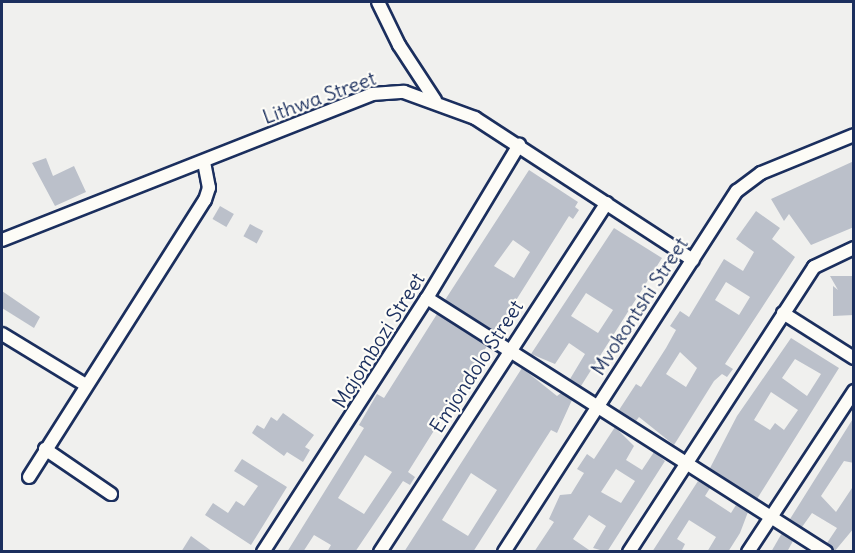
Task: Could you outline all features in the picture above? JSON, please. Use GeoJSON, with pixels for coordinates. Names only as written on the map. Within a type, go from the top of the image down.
{"type":"FeatureCollection","features":[{"type":"Feature","properties":{"kind":"street"},"geometry":{"type":"LineString","coordinates":[[378,2],[435,100]]}},
{"type":"Feature","properties":{"kind":"street","name":"Lithwa Street"},"geometry":{"type":"LineString","coordinates":[[2,240],[372,94],[404,92],[435,100],[519,145],[693,260]]}},
{"type":"Feature","properties":{"kind":"street","name":"Mvokontshi Street"},"geometry":{"type":"LineString","coordinates":[[504,552],[693,260],[748,180],[854,135]]}},
{"type":"Feature","properties":{"kind":"street","name":"Majombozi Street"},"geometry":{"type":"LineString","coordinates":[[263,552],[428,298],[519,145]]}},
{"type":"Feature","properties":{"kind":"street"},"geometry":{"type":"LineString","coordinates":[[29,477],[205,200],[209,188],[204,162]]}},
{"type":"Feature","properties":{"kind":"street","name":"Emjondolo Street"},"geometry":{"type":"LineString","coordinates":[[380,552],[508,350],[607,203]]}},
{"type":"Feature","properties":{"kind":"street"},"geometry":{"type":"LineString","coordinates":[[629,552],[814,267],[854,248]]}},
{"type":"Feature","properties":{"kind":"street"},"geometry":{"type":"LineString","coordinates":[[428,298],[598,406],[685,465],[826,552]]}},
{"type":"Feature","properties":{"kind":"street"},"geometry":{"type":"LineString","coordinates":[[783,313],[854,358]]}},
{"type":"Feature","properties":{"kind":"street"},"geometry":{"type":"LineString","coordinates":[[2,334],[86,385]]}},
{"type":"Feature","properties":{"kind":"street"},"geometry":{"type":"LineString","coordinates":[[748,552],[854,392]]}},
{"type":"Feature","properties":{"kind":"street"},"geometry":{"type":"LineString","coordinates":[[45,449],[111,494]]}},
{"type":"Feature","properties":{"kind":"building"},"geometry":{"type":"Polygon","coordinates":[[[46,158],[53,176],[74,166],[86,192],[55,206],[32,163],[46,158]]]}},
{"type":"Feature","properties":{"kind":"building"},"geometry":{"type":"Polygon","coordinates":[[[854,161],[854,227],[811,245],[789,214],[784,221],[771,199],[854,161]]]}},
{"type":"Feature","properties":{"kind":"building"},"geometry":{"type":"Polygon","coordinates":[[[529,170],[578,202],[575,207],[579,210],[573,219],[569,216],[496,332],[445,300],[529,170]],[[513,240],[494,266],[514,278],[530,252],[513,240]]]}},
{"type":"Feature","properties":{"kind":"building"},"geometry":{"type":"Polygon","coordinates":[[[220,206],[234,214],[226,227],[212,219],[220,206]]]}},
{"type":"Feature","properties":{"kind":"building"},"geometry":{"type":"Polygon","coordinates":[[[756,211],[780,228],[772,239],[795,257],[725,364],[733,369],[727,377],[722,374],[714,381],[674,445],[639,417],[636,421],[619,410],[636,384],[641,387],[666,348],[676,330],[670,326],[680,311],[689,317],[724,259],[743,271],[754,252],[736,239],[756,211]],[[726,282],[715,300],[739,315],[750,297],[726,282]],[[680,352],[666,374],[686,387],[697,368],[680,352]]]}},
{"type":"Feature","properties":{"kind":"building"},"geometry":{"type":"Polygon","coordinates":[[[250,224],[263,231],[257,243],[243,236],[250,224]]]}},
{"type":"Feature","properties":{"kind":"building"},"geometry":{"type":"Polygon","coordinates":[[[614,228],[662,258],[581,386],[570,379],[585,354],[569,343],[555,364],[531,354],[614,228]],[[586,293],[571,316],[598,333],[613,310],[586,293]]]}},
{"type":"Feature","properties":{"kind":"building"},"geometry":{"type":"Polygon","coordinates":[[[830,276],[854,276],[854,315],[833,316],[833,286],[838,290],[830,276]]]}},
{"type":"Feature","properties":{"kind":"building"},"geometry":{"type":"Polygon","coordinates":[[[2,291],[40,317],[34,328],[2,308],[2,291]]]}},
{"type":"Feature","properties":{"kind":"building"},"geometry":{"type":"Polygon","coordinates":[[[437,314],[487,346],[408,472],[415,477],[410,485],[403,481],[355,552],[327,552],[331,545],[314,535],[303,552],[287,552],[364,428],[359,425],[377,394],[384,398],[437,314]],[[365,455],[338,498],[364,514],[392,472],[365,455]]]}},
{"type":"Feature","properties":{"kind":"building"},"geometry":{"type":"Polygon","coordinates":[[[791,338],[839,368],[757,499],[710,468],[737,416],[791,338]],[[795,359],[782,378],[807,396],[821,374],[795,359]],[[771,392],[754,420],[770,430],[775,423],[784,430],[798,410],[771,392]]]}},
{"type":"Feature","properties":{"kind":"building"},"geometry":{"type":"Polygon","coordinates":[[[522,368],[557,396],[561,393],[572,400],[557,433],[551,430],[473,552],[404,552],[522,368]],[[471,473],[442,520],[468,536],[497,490],[471,473]]]}},
{"type":"Feature","properties":{"kind":"building"},"geometry":{"type":"Polygon","coordinates":[[[283,413],[314,435],[305,447],[310,450],[303,462],[287,452],[284,456],[252,433],[257,425],[264,429],[271,417],[277,421],[283,413]]]}},
{"type":"Feature","properties":{"kind":"building"},"geometry":{"type":"Polygon","coordinates":[[[854,417],[854,463],[844,461],[821,496],[836,512],[854,485],[854,528],[834,552],[827,543],[837,528],[812,513],[802,527],[790,519],[854,417]]]}},
{"type":"Feature","properties":{"kind":"building"},"geometry":{"type":"Polygon","coordinates":[[[615,427],[634,446],[626,460],[642,470],[654,452],[665,461],[607,552],[593,548],[606,526],[589,515],[573,539],[592,552],[534,552],[554,522],[549,519],[560,495],[571,494],[584,473],[577,469],[587,454],[594,459],[615,427]],[[616,469],[601,492],[621,503],[635,481],[616,469]]]}},
{"type":"Feature","properties":{"kind":"building"},"geometry":{"type":"Polygon","coordinates":[[[242,459],[287,487],[251,545],[205,515],[213,503],[228,513],[236,501],[244,506],[258,486],[234,471],[242,459]]]}},
{"type":"Feature","properties":{"kind":"building"},"geometry":{"type":"Polygon","coordinates":[[[698,481],[710,488],[705,496],[731,513],[736,505],[748,512],[740,533],[728,552],[707,552],[716,537],[689,520],[677,539],[685,544],[681,552],[652,552],[698,481]]]}},
{"type":"Feature","properties":{"kind":"building"},"geometry":{"type":"Polygon","coordinates":[[[782,533],[793,541],[787,552],[771,552],[782,533]]]}},
{"type":"Feature","properties":{"kind":"building"},"geometry":{"type":"Polygon","coordinates":[[[191,536],[213,552],[181,552],[191,536]]]}}]}
